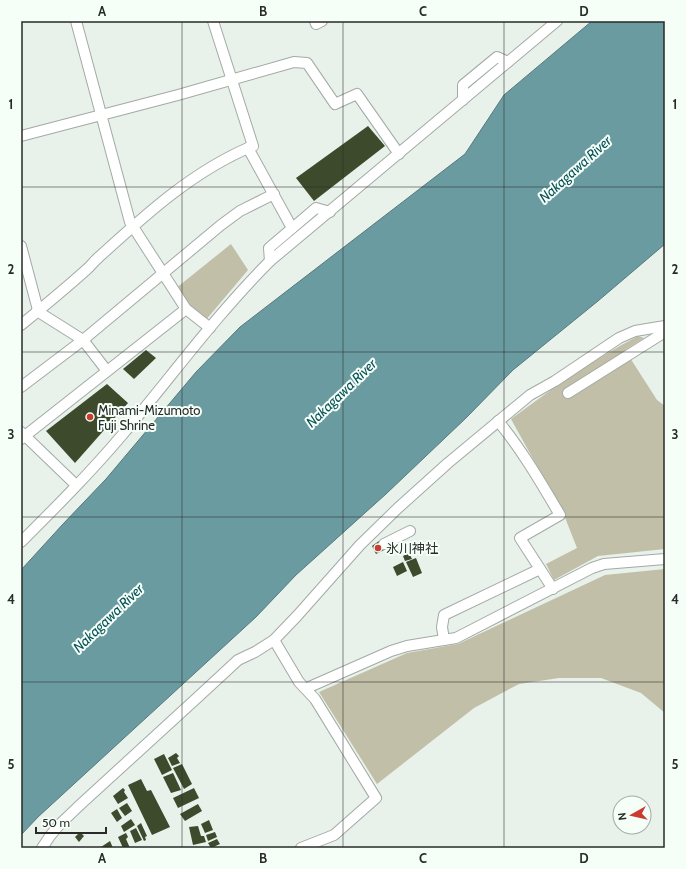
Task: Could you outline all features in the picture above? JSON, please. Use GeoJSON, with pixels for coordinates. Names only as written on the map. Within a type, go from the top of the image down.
{"type":"FeatureCollection","features":[{"type":"Feature","properties":{"kind":"street"},"geometry":{"type":"LineString","coordinates":[[76,21],[130,222],[186,309],[210,328]]}},
{"type":"Feature","properties":{"kind":"street"},"geometry":{"type":"LineString","coordinates":[[213,21],[251,147],[292,228]]}},
{"type":"Feature","properties":{"kind":"street"},"geometry":{"type":"LineString","coordinates":[[314,21],[316,24],[322,21]]}},
{"type":"Feature","properties":{"kind":"street"},"geometry":{"type":"LineString","coordinates":[[21,542],[126,430],[248,283],[270,261],[557,21]]}},
{"type":"Feature","properties":{"kind":"street"},"geometry":{"type":"LineString","coordinates":[[21,136],[294,62],[307,63],[335,104],[357,94],[399,154]]}},
{"type":"Feature","properties":{"kind":"street"},"geometry":{"type":"LineString","coordinates":[[21,325],[87,270],[98,258],[133,227],[183,187],[212,167],[251,147]]}},
{"type":"Feature","properties":{"kind":"street"},"geometry":{"type":"LineString","coordinates":[[21,387],[83,340],[221,225],[240,211],[274,194]]}},
{"type":"Feature","properties":{"kind":"street"},"geometry":{"type":"LineString","coordinates":[[270,261],[269,248],[316,208],[330,212]]}},
{"type":"Feature","properties":{"kind":"street"},"geometry":{"type":"LineString","coordinates":[[22,251],[38,311],[83,340],[107,371]]}},
{"type":"Feature","properties":{"kind":"street"},"geometry":{"type":"LineString","coordinates":[[76,485],[22,435],[186,309]]}},
{"type":"Feature","properties":{"kind":"street"},"geometry":{"type":"LineString","coordinates":[[42,848],[60,824],[238,660],[255,652],[274,640],[360,545],[418,490],[498,421],[530,395],[555,381],[619,338],[635,331],[665,326]]}},
{"type":"Feature","properties":{"kind":"street"},"geometry":{"type":"LineString","coordinates":[[568,394],[665,332]]}},
{"type":"Feature","properties":{"kind":"street"},"geometry":{"type":"LineString","coordinates":[[498,421],[530,466],[560,515],[520,538],[553,589]]}},
{"type":"Feature","properties":{"kind":"street"},"geometry":{"type":"LineString","coordinates":[[384,544],[410,530]]}},
{"type":"Feature","properties":{"kind":"street"},"geometry":{"type":"LineString","coordinates":[[307,688],[391,650],[456,638],[592,568],[604,564],[665,559]]}},
{"type":"Feature","properties":{"kind":"street"},"geometry":{"type":"LineString","coordinates":[[444,640],[442,628],[444,615],[540,569]]}},
{"type":"Feature","properties":{"kind":"street"},"geometry":{"type":"LineString","coordinates":[[274,640],[299,682],[316,698],[376,798],[334,835],[301,848]]}},
{"type":"Feature","properties":{"kind":"shaded area"},"geometry":{"type":"Polygon","coordinates":[[[231,244],[248,270],[205,321],[188,308],[175,289],[231,244]]]}},
{"type":"Feature","properties":{"kind":"shaded area"},"geometry":{"type":"Polygon","coordinates":[[[638,336],[644,338],[625,350],[657,400],[665,406],[665,549],[598,556],[554,580],[546,564],[577,548],[564,515],[511,419],[589,364],[638,336]]]}},
{"type":"Feature","properties":{"kind":"shaded area"},"geometry":{"type":"Polygon","coordinates":[[[665,569],[665,713],[641,693],[601,678],[559,678],[519,684],[474,708],[377,784],[319,692],[407,653],[458,644],[605,575],[665,569]]]}},
{"type":"Feature","properties":{"kind":"water","name":"Nakagawa River"},"geometry":{"type":"Polygon","coordinates":[[[592,21],[665,21],[665,244],[513,370],[466,418],[386,494],[296,575],[256,617],[38,817],[21,835],[21,570],[106,479],[196,372],[240,327],[465,154],[504,95],[592,21]]]}},
{"type":"Feature","properties":{"kind":"building"},"geometry":{"type":"Polygon","coordinates":[[[368,126],[385,146],[314,201],[296,178],[368,126]]]}},
{"type":"Feature","properties":{"kind":"building"},"geometry":{"type":"Polygon","coordinates":[[[146,350],[156,358],[134,379],[123,369],[146,350]]]}},
{"type":"Feature","properties":{"kind":"building","name":"Minami-Mizumoto Fuji Shrine"},"geometry":{"type":"Polygon","coordinates":[[[107,384],[128,403],[75,463],[46,431],[107,384]]]}},
{"type":"Feature","properties":{"kind":"building"},"geometry":{"type":"Polygon","coordinates":[[[379,541],[384,550],[376,554],[372,546],[379,541]]]}},
{"type":"Feature","properties":{"kind":"building"},"geometry":{"type":"Polygon","coordinates":[[[409,553],[412,559],[405,561],[403,556],[409,553]]]}},
{"type":"Feature","properties":{"kind":"building"},"geometry":{"type":"Polygon","coordinates":[[[416,558],[422,573],[413,577],[406,562],[416,558]]]}},
{"type":"Feature","properties":{"kind":"building"},"geometry":{"type":"Polygon","coordinates":[[[403,562],[407,571],[397,576],[393,567],[403,562]]]}},
{"type":"Feature","properties":{"kind":"building"},"geometry":{"type":"Polygon","coordinates":[[[176,753],[179,756],[177,758],[180,763],[172,766],[168,758],[176,753]]]}},
{"type":"Feature","properties":{"kind":"building"},"geometry":{"type":"Polygon","coordinates":[[[164,754],[172,770],[162,775],[154,759],[164,754]]]}},
{"type":"Feature","properties":{"kind":"building"},"geometry":{"type":"Polygon","coordinates":[[[182,764],[192,784],[184,789],[173,768],[182,764]]]}},
{"type":"Feature","properties":{"kind":"building"},"geometry":{"type":"Polygon","coordinates":[[[173,773],[181,790],[171,793],[163,777],[173,773]]]}},
{"type":"Feature","properties":{"kind":"building"},"geometry":{"type":"Polygon","coordinates":[[[141,779],[147,791],[151,790],[170,827],[152,835],[128,785],[141,779]]]}},
{"type":"Feature","properties":{"kind":"building"},"geometry":{"type":"Polygon","coordinates":[[[123,788],[128,798],[118,804],[113,796],[123,788]]]}},
{"type":"Feature","properties":{"kind":"building"},"geometry":{"type":"Polygon","coordinates":[[[194,788],[199,798],[178,808],[173,798],[194,788]]]}},
{"type":"Feature","properties":{"kind":"building"},"geometry":{"type":"Polygon","coordinates":[[[127,803],[132,811],[125,816],[119,808],[127,803]]]}},
{"type":"Feature","properties":{"kind":"building"},"geometry":{"type":"Polygon","coordinates":[[[198,804],[202,811],[185,821],[180,814],[198,804]]]}},
{"type":"Feature","properties":{"kind":"building"},"geometry":{"type":"Polygon","coordinates":[[[117,809],[122,818],[117,822],[111,813],[117,809]]]}},
{"type":"Feature","properties":{"kind":"building"},"geometry":{"type":"Polygon","coordinates":[[[131,819],[135,825],[124,832],[121,826],[131,819]]]}},
{"type":"Feature","properties":{"kind":"building"},"geometry":{"type":"Polygon","coordinates":[[[209,820],[213,830],[205,833],[201,824],[209,820]]]}},
{"type":"Feature","properties":{"kind":"building"},"geometry":{"type":"Polygon","coordinates":[[[141,823],[147,836],[145,837],[146,840],[144,841],[137,826],[141,823]]]}},
{"type":"Feature","properties":{"kind":"building"},"geometry":{"type":"Polygon","coordinates":[[[198,826],[201,836],[204,836],[206,842],[193,845],[189,827],[198,826]]]}},
{"type":"Feature","properties":{"kind":"building"},"geometry":{"type":"Polygon","coordinates":[[[136,828],[142,840],[135,843],[130,831],[136,828]]]}},
{"type":"Feature","properties":{"kind":"building"},"geometry":{"type":"Polygon","coordinates":[[[80,832],[84,836],[79,842],[75,837],[80,832]]]}},
{"type":"Feature","properties":{"kind":"building"},"geometry":{"type":"Polygon","coordinates":[[[215,832],[217,837],[208,841],[206,835],[215,832]]]}},
{"type":"Feature","properties":{"kind":"building"},"geometry":{"type":"Polygon","coordinates":[[[126,833],[128,837],[126,839],[130,848],[123,848],[118,837],[126,833]]]}},
{"type":"Feature","properties":{"kind":"building"},"geometry":{"type":"Polygon","coordinates":[[[217,839],[220,844],[211,848],[208,843],[217,839]]]}},
{"type":"Feature","properties":{"kind":"building"},"geometry":{"type":"Polygon","coordinates":[[[110,841],[113,848],[101,847],[110,841]]]}},
{"type":"Feature","properties":{"kind":"place","name":"Minami-Mizumoto Fuji Shrine"},"geometry":{"type":"Point","coordinates":[90,417]}},
{"type":"Feature","properties":{"kind":"place","name":"氷川神社"},"geometry":{"type":"Point","coordinates":[378,548]}}]}
